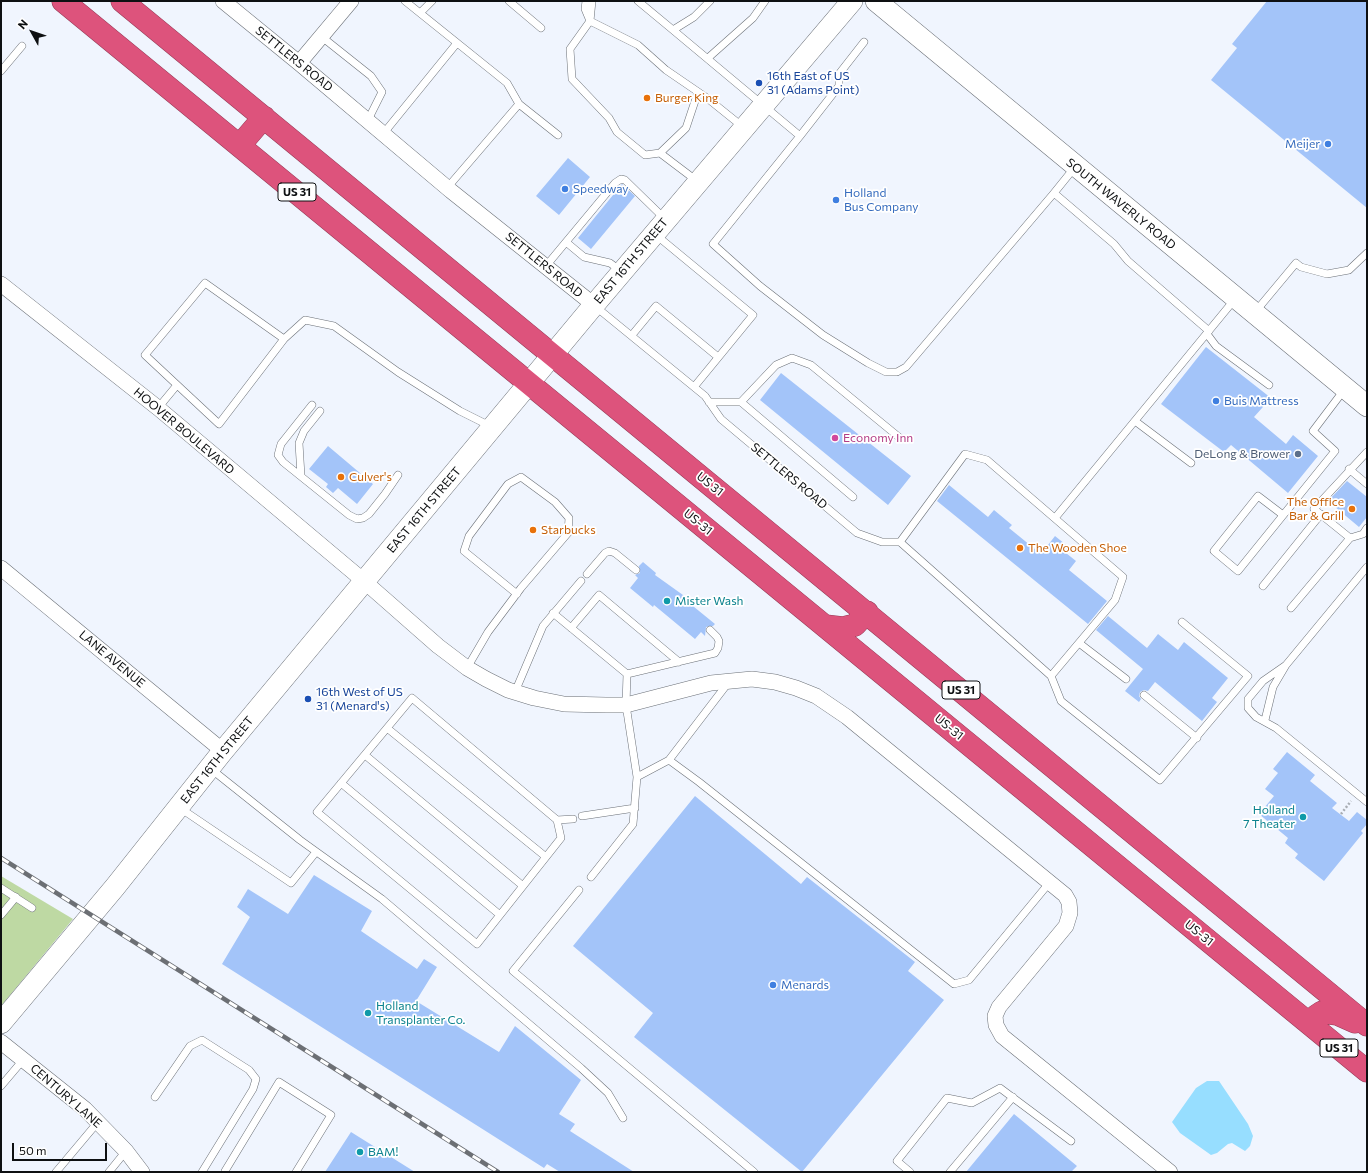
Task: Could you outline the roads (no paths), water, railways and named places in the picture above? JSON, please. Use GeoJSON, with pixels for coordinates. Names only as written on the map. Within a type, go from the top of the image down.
{"type":"FeatureCollection","features":[{"type":"Feature","properties":{"kind":"highway","name":"US 31"},"geometry":{"type":"LineString","coordinates":[[63,1],[530,384]]}},
{"type":"Feature","properties":{"kind":"highway","name":"US 31"},"geometry":{"type":"LineString","coordinates":[[122,1],[867,612],[1367,1026]]}},
{"type":"Feature","properties":{"kind":"highway"},"geometry":{"type":"LineString","coordinates":[[240,145],[264,117]]}},
{"type":"Feature","properties":{"kind":"highway","name":"US-31"},"geometry":{"type":"LineString","coordinates":[[530,384],[1367,1071]]}},
{"type":"Feature","properties":{"kind":"highway"},"geometry":{"type":"LineString","coordinates":[[826,626],[843,628],[855,625],[867,612]]}},
{"type":"Feature","properties":{"kind":"highway"},"geometry":{"type":"LineString","coordinates":[[1311,1024],[1319,1014],[1330,1012],[1367,1026]]}},
{"type":"Feature","properties":{"kind":"main road","name":"EAST 16TH STREET"},"geometry":{"type":"LineString","coordinates":[[1,1023],[179,807],[223,751],[530,384],[594,305],[852,1]]}},
{"type":"Feature","properties":{"kind":"main road","name":"SOUTH WAVERLY ROAD"},"geometry":{"type":"LineString","coordinates":[[876,1],[1367,406]]}},
{"type":"Feature","properties":{"kind":"street","name":"SETTLERS ROAD"},"geometry":{"type":"LineString","coordinates":[[223,1],[368,120],[447,188],[594,305]]}},
{"type":"Feature","properties":{"kind":"street"},"geometry":{"type":"LineString","coordinates":[[299,63],[351,1]]}},
{"type":"Feature","properties":{"kind":"street","name":"HOOVER BOULEVARD"},"geometry":{"type":"LineString","coordinates":[[1,284],[158,408],[365,582],[438,646],[467,668],[514,692],[564,704],[626,705],[711,683],[752,679],[775,682],[796,688],[816,696],[832,706],[879,742],[1064,895],[1069,902],[1070,913],[1066,926],[999,1007],[995,1016],[996,1025],[1002,1036],[1170,1172]]}},
{"type":"Feature","properties":{"kind":"street","name":"LANE AVENUE"},"geometry":{"type":"LineString","coordinates":[[1,568],[223,751]]}},
{"type":"Feature","properties":{"kind":"street","name":"CENTURY LANE"},"geometry":{"type":"LineString","coordinates":[[1,1042],[85,1109],[126,1151],[142,1172]]}},
{"type":"Feature","properties":{"kind":"lane"},"geometry":{"type":"LineString","coordinates":[[405,1],[508,83],[519,104],[558,135]]}},
{"type":"Feature","properties":{"kind":"lane"},"geometry":{"type":"LineString","coordinates":[[420,13],[432,1]]}},
{"type":"Feature","properties":{"kind":"lane"},"geometry":{"type":"LineString","coordinates":[[509,1],[541,28]]}},
{"type":"Feature","properties":{"kind":"lane"},"geometry":{"type":"LineString","coordinates":[[586,1],[585,9],[590,21],[638,45],[666,70],[698,92],[744,128]]}},
{"type":"Feature","properties":{"kind":"lane"},"geometry":{"type":"LineString","coordinates":[[592,1],[590,21],[570,50],[572,79],[609,118],[617,132],[645,155],[660,153],[686,128],[698,92]]}},
{"type":"Feature","properties":{"kind":"lane"},"geometry":{"type":"LineString","coordinates":[[638,1],[800,136]]}},
{"type":"Feature","properties":{"kind":"lane"},"geometry":{"type":"LineString","coordinates":[[673,30],[694,17],[710,1]]}},
{"type":"Feature","properties":{"kind":"lane"},"geometry":{"type":"LineString","coordinates":[[708,58],[752,18],[766,1]]}},
{"type":"Feature","properties":{"kind":"lane"},"geometry":{"type":"LineString","coordinates":[[322,37],[371,76],[382,92],[368,120]]}},
{"type":"Feature","properties":{"kind":"lane"},"geometry":{"type":"LineString","coordinates":[[864,42],[839,74],[839,86],[713,244],[760,286],[823,335],[886,372],[897,372],[906,367],[1054,194],[1076,166]]}},
{"type":"Feature","properties":{"kind":"lane"},"geometry":{"type":"LineString","coordinates":[[383,134],[457,43]]}},
{"type":"Feature","properties":{"kind":"lane"},"geometry":{"type":"LineString","coordinates":[[1,71],[22,46]]}},
{"type":"Feature","properties":{"kind":"lane"},"geometry":{"type":"LineString","coordinates":[[447,188],[519,104]]}},
{"type":"Feature","properties":{"kind":"lane"},"geometry":{"type":"LineString","coordinates":[[660,153],[698,182]]}},
{"type":"Feature","properties":{"kind":"lane"},"geometry":{"type":"LineString","coordinates":[[546,266],[615,183],[621,179],[625,180],[660,227],[753,314],[694,387]]}},
{"type":"Feature","properties":{"kind":"lane"},"geometry":{"type":"LineString","coordinates":[[1054,194],[1114,244],[1128,261],[1208,333],[1216,346],[1269,385]]}},
{"type":"Feature","properties":{"kind":"lane"},"geometry":{"type":"LineString","coordinates":[[566,242],[584,257],[610,263],[622,272]]}},
{"type":"Feature","properties":{"kind":"lane"},"geometry":{"type":"LineString","coordinates":[[1254,313],[1296,263],[1301,267],[1327,274],[1349,270],[1367,253]]}},
{"type":"Feature","properties":{"kind":"lane"},"geometry":{"type":"LineString","coordinates":[[284,339],[205,283],[144,355],[219,424],[284,339],[305,320],[334,326],[398,372],[460,411],[493,427]]}},
{"type":"Feature","properties":{"kind":"lane"},"geometry":{"type":"LineString","coordinates":[[1055,518],[1236,298]]}},
{"type":"Feature","properties":{"kind":"lane","name":"SETTLERS ROAD"},"geometry":{"type":"LineString","coordinates":[[594,305],[694,387],[709,402],[721,419],[857,533],[882,542],[900,542]]}},
{"type":"Feature","properties":{"kind":"lane"},"geometry":{"type":"LineString","coordinates":[[632,335],[656,306],[718,357]]}},
{"type":"Feature","properties":{"kind":"lane"},"geometry":{"type":"LineString","coordinates":[[741,402],[776,365],[792,358],[811,365],[900,438]]}},
{"type":"Feature","properties":{"kind":"lane"},"geometry":{"type":"LineString","coordinates":[[158,408],[177,385]]}},
{"type":"Feature","properties":{"kind":"lane"},"geometry":{"type":"LineString","coordinates":[[1283,515],[1258,496],[1214,551],[1238,571],[1335,451],[1313,432],[1346,389]]}},
{"type":"Feature","properties":{"kind":"lane"},"geometry":{"type":"LineString","coordinates":[[709,402],[741,402],[853,497]]}},
{"type":"Feature","properties":{"kind":"lane"},"geometry":{"type":"LineString","coordinates":[[312,405],[281,444],[278,450],[278,455],[283,462],[349,515],[357,519],[363,518],[369,514],[398,475]]}},
{"type":"Feature","properties":{"kind":"lane"},"geometry":{"type":"LineString","coordinates":[[301,476],[299,443],[304,431],[320,412]]}},
{"type":"Feature","properties":{"kind":"lane"},"geometry":{"type":"LineString","coordinates":[[1135,421],[1191,463]]}},
{"type":"Feature","properties":{"kind":"lane"},"geometry":{"type":"LineString","coordinates":[[1350,538],[1314,509],[1349,469],[1367,452]]}},
{"type":"Feature","properties":{"kind":"lane"},"geometry":{"type":"LineString","coordinates":[[1051,676],[1115,600],[1123,577],[987,460],[965,454],[900,542],[1051,676],[1061,701],[1160,780],[1248,676],[1182,622]]}},
{"type":"Feature","properties":{"kind":"lane"},"geometry":{"type":"LineString","coordinates":[[1349,469],[1367,484]]}},
{"type":"Feature","properties":{"kind":"lane"},"geometry":{"type":"LineString","coordinates":[[467,668],[488,632],[517,594],[568,533],[569,518],[556,502],[521,477],[508,484],[469,536],[464,551],[517,594]]}},
{"type":"Feature","properties":{"kind":"lane"},"geometry":{"type":"LineString","coordinates":[[1263,586],[1321,514]]}},
{"type":"Feature","properties":{"kind":"lane"},"geometry":{"type":"LineString","coordinates":[[1291,608],[1350,538],[1363,534],[1367,528]]}},
{"type":"Feature","properties":{"kind":"lane"},"geometry":{"type":"LineString","coordinates":[[587,574],[605,553],[609,551],[614,553],[636,570]]}},
{"type":"Feature","properties":{"kind":"lane"},"geometry":{"type":"LineString","coordinates":[[1265,720],[1273,687],[1286,665],[1367,567]]}},
{"type":"Feature","properties":{"kind":"lane"},"geometry":{"type":"LineString","coordinates":[[514,692],[543,626],[581,581]]}},
{"type":"Feature","properties":{"kind":"lane"},"geometry":{"type":"LineString","coordinates":[[570,628],[599,595],[679,662]]}},
{"type":"Feature","properties":{"kind":"lane"},"geometry":{"type":"LineString","coordinates":[[553,613],[627,674]]}},
{"type":"Feature","properties":{"kind":"lane"},"geometry":{"type":"LineString","coordinates":[[627,674],[715,653],[719,642],[717,637],[710,630]]}},
{"type":"Feature","properties":{"kind":"lane"},"geometry":{"type":"LineString","coordinates":[[1079,643],[1126,679]]}},
{"type":"Feature","properties":{"kind":"lane"},"geometry":{"type":"LineString","coordinates":[[1286,665],[1263,681],[1248,699],[1248,708],[1256,717],[1265,720],[1367,802]]}},
{"type":"Feature","properties":{"kind":"lane"},"geometry":{"type":"LineString","coordinates":[[590,876],[633,824],[637,777],[626,705],[627,674]]}},
{"type":"Feature","properties":{"kind":"lane"},"geometry":{"type":"LineString","coordinates":[[637,777],[669,760],[730,680]]}},
{"type":"Feature","properties":{"kind":"lane"},"geometry":{"type":"LineString","coordinates":[[1144,695],[1197,738]]}},
{"type":"Feature","properties":{"kind":"lane"},"geometry":{"type":"LineString","coordinates":[[412,698],[557,820],[561,838],[477,944],[317,812],[387,728],[412,698]]}},
{"type":"Feature","properties":{"kind":"lane"},"geometry":{"type":"LineString","coordinates":[[387,728],[546,857]]}},
{"type":"Feature","properties":{"kind":"lane"},"geometry":{"type":"LineString","coordinates":[[365,755],[523,886]]}},
{"type":"Feature","properties":{"kind":"lane"},"geometry":{"type":"LineString","coordinates":[[669,760],[699,782],[954,984],[968,980],[1050,882]]}},
{"type":"Feature","properties":{"kind":"lane"},"geometry":{"type":"LineString","coordinates":[[210,768],[316,852],[382,899],[581,1068],[608,1093],[623,1118]]}},
{"type":"Feature","properties":{"kind":"lane"},"geometry":{"type":"LineString","coordinates":[[341,783],[500,915]]}},
{"type":"Feature","properties":{"kind":"lane"},"geometry":{"type":"LineString","coordinates":[[179,807],[291,883],[316,852]]}},
{"type":"Feature","properties":{"kind":"lane"},"geometry":{"type":"LineString","coordinates":[[582,816],[634,808]]}},
{"type":"Feature","properties":{"kind":"lane"},"geometry":{"type":"LineString","coordinates":[[557,820],[573,819]]}},
{"type":"Feature","properties":{"kind":"lane"},"geometry":{"type":"LineString","coordinates":[[1,888],[32,908]]}},
{"type":"Feature","properties":{"kind":"lane"},"geometry":{"type":"LineString","coordinates":[[580,890],[513,971],[754,1172]]}},
{"type":"Feature","properties":{"kind":"lane"},"geometry":{"type":"LineString","coordinates":[[1,915],[16,897]]}},
{"type":"Feature","properties":{"kind":"lane"},"geometry":{"type":"LineString","coordinates":[[155,1097],[190,1046],[202,1040],[248,1070],[256,1079],[253,1089],[202,1172]]}},
{"type":"Feature","properties":{"kind":"lane"},"geometry":{"type":"LineString","coordinates":[[1,1086],[23,1060]]}},
{"type":"Feature","properties":{"kind":"lane"},"geometry":{"type":"LineString","coordinates":[[226,1172],[225,1171],[278,1082],[331,1115],[296,1172]]}},
{"type":"Feature","properties":{"kind":"lane"},"geometry":{"type":"LineString","coordinates":[[906,1171],[897,1161],[947,1098],[972,1103],[1000,1088],[1071,1141]]}},
{"type":"Feature","properties":{"kind":"lane"},"geometry":{"type":"LineString","coordinates":[[950,1172],[1013,1097]]}},
{"type":"Feature","properties":{"kind":"lane"},"geometry":{"type":"LineString","coordinates":[[56,1172],[98,1122]]}},
{"type":"Feature","properties":{"kind":"lane"},"geometry":{"type":"LineString","coordinates":[[108,1172],[126,1151]]}},
{"type":"Feature","properties":{"kind":"water"},"geometry":{"type":"Polygon","coordinates":[[[1207,1081],[1219,1081],[1248,1124],[1253,1136],[1250,1146],[1245,1151],[1232,1143],[1228,1144],[1217,1153],[1211,1155],[1180,1133],[1172,1122],[1196,1088],[1207,1081]]]}},
{"type":"Feature","properties":{"kind":"railway"},"geometry":{"type":"LineString","coordinates":[[1,858],[498,1172]]}},
{"type":"Feature","properties":{"kind":"place","name":"16th East of US 31 (Adams Point)"},"geometry":{"type":"Point","coordinates":[759,83]}},
{"type":"Feature","properties":{"kind":"place","name":"Burger King"},"geometry":{"type":"Point","coordinates":[647,98]}},
{"type":"Feature","properties":{"kind":"place","name":"Meijer"},"geometry":{"type":"Point","coordinates":[1328,144]}},
{"type":"Feature","properties":{"kind":"place","name":"Speedway"},"geometry":{"type":"Point","coordinates":[565,189]}},
{"type":"Feature","properties":{"kind":"place","name":"Holland Bus Company"},"geometry":{"type":"Point","coordinates":[836,200]}},
{"type":"Feature","properties":{"kind":"place","name":"Buis Mattress"},"geometry":{"type":"Point","coordinates":[1216,401]}},
{"type":"Feature","properties":{"kind":"place","name":"Economy Inn"},"geometry":{"type":"Point","coordinates":[835,438]}},
{"type":"Feature","properties":{"kind":"place","name":"DeLong & Brower"},"geometry":{"type":"Point","coordinates":[1298,454]}},
{"type":"Feature","properties":{"kind":"place","name":"Culver's"},"geometry":{"type":"Point","coordinates":[341,477]}},
{"type":"Feature","properties":{"kind":"place","name":"The Office Bar & Grill"},"geometry":{"type":"Point","coordinates":[1352,509]}},
{"type":"Feature","properties":{"kind":"place","name":"Starbucks"},"geometry":{"type":"Point","coordinates":[533,530]}},
{"type":"Feature","properties":{"kind":"place","name":"The Wooden Shoe"},"geometry":{"type":"Point","coordinates":[1020,548]}},
{"type":"Feature","properties":{"kind":"place","name":"Mister Wash"},"geometry":{"type":"Point","coordinates":[667,601]}},
{"type":"Feature","properties":{"kind":"place","name":"16th West of US 31 (Menard's)"},"geometry":{"type":"Point","coordinates":[308,699]}},
{"type":"Feature","properties":{"kind":"place","name":"Holland 7 Theater"},"geometry":{"type":"Point","coordinates":[1303,817]}},
{"type":"Feature","properties":{"kind":"place","name":"Menards"},"geometry":{"type":"Point","coordinates":[773,985]}},
{"type":"Feature","properties":{"kind":"place","name":"Holland Transplanter Co."},"geometry":{"type":"Point","coordinates":[368,1013]}},
{"type":"Feature","properties":{"kind":"place","name":"BAM!"},"geometry":{"type":"Point","coordinates":[360,1152]}}]}
